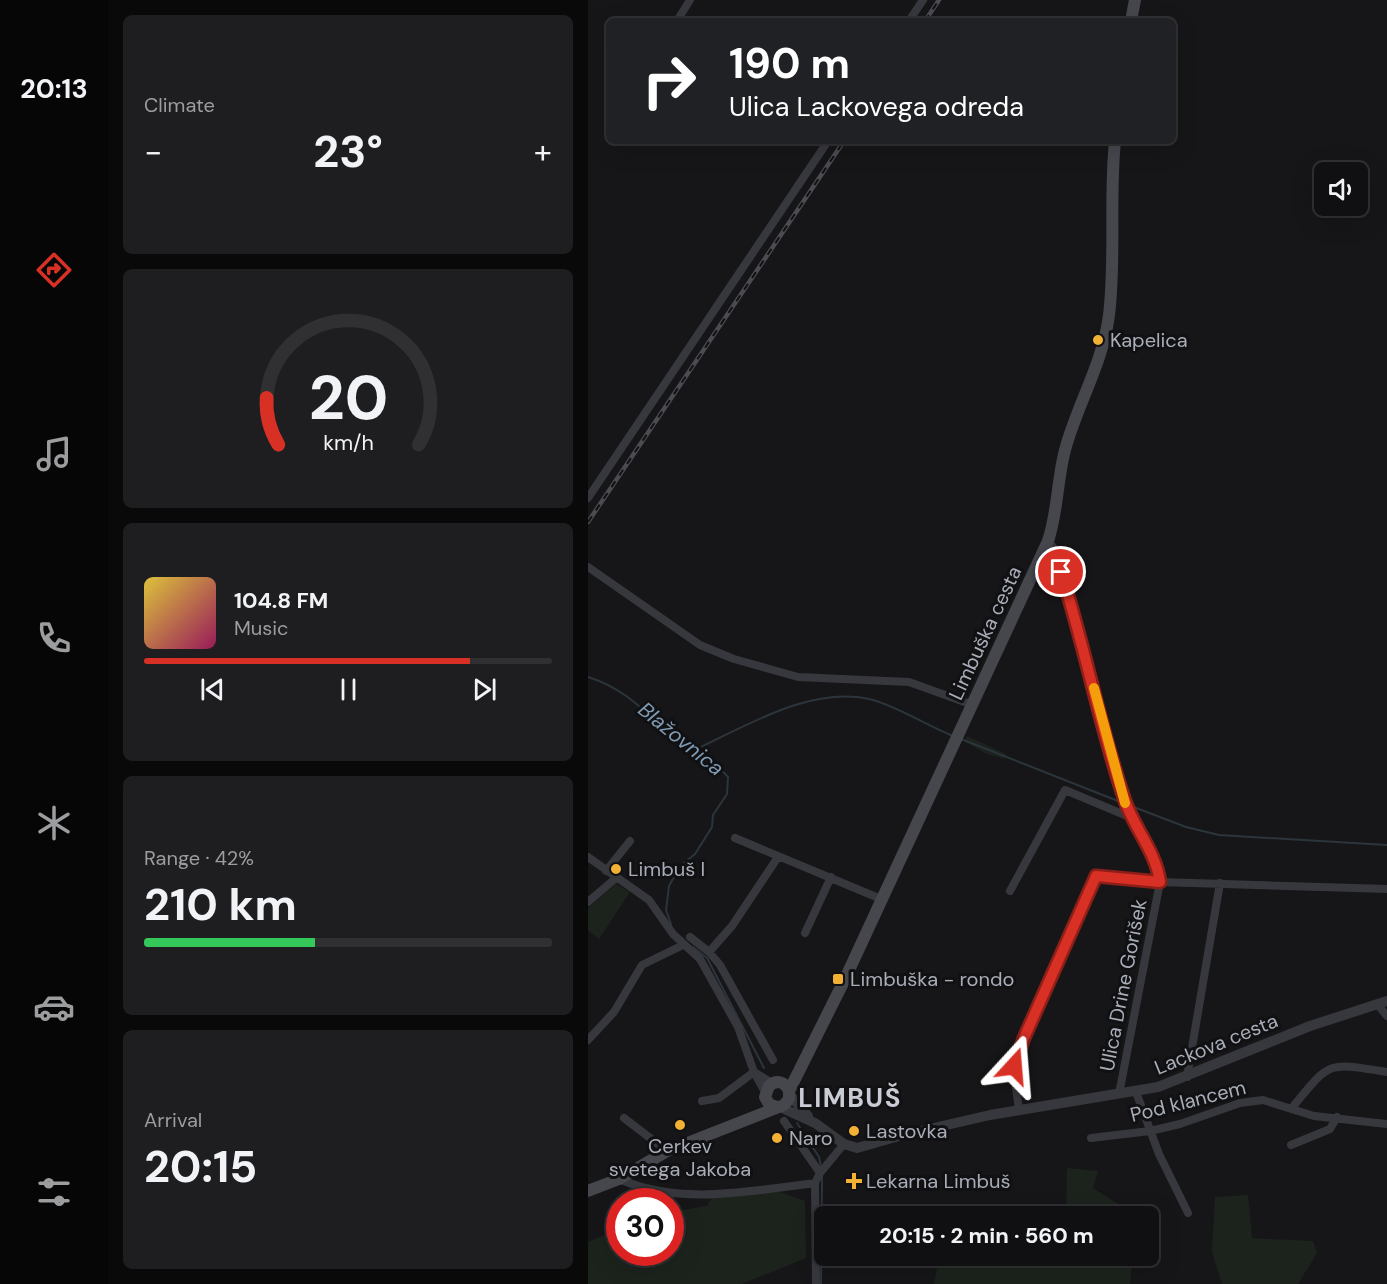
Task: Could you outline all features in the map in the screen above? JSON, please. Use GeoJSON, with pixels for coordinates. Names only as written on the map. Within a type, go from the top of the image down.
{"type":"FeatureCollection","features":[{"type":"Feature","properties":{"kind":"main road"},"geometry":{"type":"LineString","coordinates":[[1132,18],[1135,0]]}},
{"type":"Feature","properties":{"kind":"main road","name":"Limbuška cesta"},"geometry":{"type":"LineString","coordinates":[[813,1040],[844,981],[958,738],[1054,524],[1064,452],[1101,352],[1108,318],[1113,275],[1115,144]]}},
{"type":"Feature","properties":{"kind":"main road"},"geometry":{"type":"LineString","coordinates":[[730,1125],[758,1107],[813,1040]]}},
{"type":"Feature","properties":{"kind":"main road"},"geometry":{"type":"LineString","coordinates":[[588,1191],[619,1179],[666,1151],[779,1107],[790,1093],[813,1040]]}},
{"type":"Feature","properties":{"kind":"main road"},"geometry":{"type":"LineString","coordinates":[[771,1089],[790,1093]]}},
{"type":"Feature","properties":{"kind":"main road"},"geometry":{"type":"LineString","coordinates":[[771,1089],[769,1104],[779,1107]]}},
{"type":"Feature","properties":{"kind":"street"},"geometry":{"type":"LineString","coordinates":[[679,18],[690,0]]}},
{"type":"Feature","properties":{"kind":"street"},"geometry":{"type":"LineString","coordinates":[[911,18],[923,0]]}},
{"type":"Feature","properties":{"kind":"street"},"geometry":{"type":"LineString","coordinates":[[588,498],[826,144]]}},
{"type":"Feature","properties":{"kind":"street"},"geometry":{"type":"LineString","coordinates":[[1048,541],[1053,547],[1080,630],[1125,802],[1158,869],[1160,882]]}},
{"type":"Feature","properties":{"kind":"street"},"geometry":{"type":"LineString","coordinates":[[588,567],[693,640],[734,659],[798,676],[909,682],[973,705]]}},
{"type":"Feature","properties":{"kind":"street"},"geometry":{"type":"LineString","coordinates":[[1011,891],[1065,790],[1132,818]]}},
{"type":"Feature","properties":{"kind":"street"},"geometry":{"type":"LineString","coordinates":[[735,838],[881,899]]}},
{"type":"Feature","properties":{"kind":"street"},"geometry":{"type":"LineString","coordinates":[[606,871],[630,841]]}},
{"type":"Feature","properties":{"kind":"street"},"geometry":{"type":"LineString","coordinates":[[588,857],[649,900],[683,945],[700,959],[731,999],[772,1060]]}},
{"type":"Feature","properties":{"kind":"street"},"geometry":{"type":"LineString","coordinates":[[709,952],[732,926],[778,857]]}},
{"type":"Feature","properties":{"kind":"street"},"geometry":{"type":"LineString","coordinates":[[1019,1109],[1014,1074],[1016,1058],[1096,876],[1160,882],[1387,889]]}},
{"type":"Feature","properties":{"kind":"street"},"geometry":{"type":"LineString","coordinates":[[805,933],[831,877]]}},
{"type":"Feature","properties":{"kind":"street"},"geometry":{"type":"LineString","coordinates":[[588,901],[616,878]]}},
{"type":"Feature","properties":{"kind":"street","name":"Ulica Drine Gorišek"},"geometry":{"type":"LineString","coordinates":[[1119,1094],[1160,882]]}},
{"type":"Feature","properties":{"kind":"street"},"geometry":{"type":"LineString","coordinates":[[1187,1077],[1220,883]]}},
{"type":"Feature","properties":{"kind":"street"},"geometry":{"type":"LineString","coordinates":[[690,937],[709,952],[720,965],[754,1072],[771,1089]]}},
{"type":"Feature","properties":{"kind":"street"},"geometry":{"type":"LineString","coordinates":[[588,1040],[615,1012],[642,965],[683,945]]}},
{"type":"Feature","properties":{"kind":"street"},"geometry":{"type":"LineString","coordinates":[[1382,1002],[1387,1016]]}},
{"type":"Feature","properties":{"kind":"street","name":"Lackova cesta"},"geometry":{"type":"LineString","coordinates":[[844,1144],[857,1148],[899,1136],[1019,1109],[1136,1092],[1187,1077],[1233,1056],[1382,1002]]}},
{"type":"Feature","properties":{"kind":"street"},"geometry":{"type":"LineString","coordinates":[[1292,1109],[1322,1072],[1331,1067],[1343,1065],[1387,1072]]}},
{"type":"Feature","properties":{"kind":"street"},"geometry":{"type":"LineString","coordinates":[[702,1101],[719,1098],[754,1072]]}},
{"type":"Feature","properties":{"kind":"street"},"geometry":{"type":"LineString","coordinates":[[1136,1092],[1150,1131],[1188,1214]]}},
{"type":"Feature","properties":{"kind":"street"},"geometry":{"type":"LineString","coordinates":[[790,1093],[814,1123]]}},
{"type":"Feature","properties":{"kind":"street","name":"Pod klancem"},"geometry":{"type":"LineString","coordinates":[[1091,1138],[1150,1131],[1180,1124],[1240,1103],[1263,1100],[1314,1116],[1387,1124]]}},
{"type":"Feature","properties":{"kind":"street"},"geometry":{"type":"LineString","coordinates":[[619,1179],[649,1190],[689,1195],[817,1178],[844,1144],[814,1123],[779,1107]]}},
{"type":"Feature","properties":{"kind":"street"},"geometry":{"type":"LineString","coordinates":[[1291,1145],[1329,1129],[1337,1117]]}},
{"type":"Feature","properties":{"kind":"street"},"geometry":{"type":"LineString","coordinates":[[624,1118],[666,1151]]}},
{"type":"Feature","properties":{"kind":"street"},"geometry":{"type":"LineString","coordinates":[[784,1121],[813,1164],[817,1178],[816,1284]]}},
{"type":"Feature","properties":{"kind":"shaded area"},"geometry":{"type":"Polygon","coordinates":[[[967,736],[1004,753],[1005,759],[987,754],[965,742],[967,736]]]}},
{"type":"Feature","properties":{"kind":"shaded area"},"geometry":{"type":"Polygon","coordinates":[[[616,884],[630,892],[599,939],[588,930],[588,908],[616,884]]]}},
{"type":"Feature","properties":{"kind":"shaded area"},"geometry":{"type":"Polygon","coordinates":[[[1067,1168],[1098,1171],[1093,1188],[1121,1206],[1066,1206],[1067,1168]]]}},
{"type":"Feature","properties":{"kind":"shaded area"},"geometry":{"type":"Polygon","coordinates":[[[771,1189],[805,1201],[806,1258],[742,1284],[588,1284],[588,1242],[606,1234],[606,1266],[684,1266],[684,1210],[707,1206],[713,1196],[771,1189]]]}},
{"type":"Feature","properties":{"kind":"shaded area"},"geometry":{"type":"Polygon","coordinates":[[[1248,1195],[1252,1238],[1313,1241],[1317,1253],[1298,1284],[1222,1284],[1212,1252],[1215,1197],[1248,1195]]]}},
{"type":"Feature","properties":{"kind":"shaded area"},"geometry":{"type":"Polygon","coordinates":[[[937,1266],[1132,1266],[1130,1284],[934,1284],[937,1266]]]}},
{"type":"Feature","properties":{"kind":"waterway","name":"Blažovnica"},"geometry":{"type":"LineString","coordinates":[[588,677],[604,683],[631,700],[677,740],[715,765],[728,777],[727,794],[713,815],[712,827],[695,854],[680,866],[669,886],[666,910],[671,924]]}},
{"type":"Feature","properties":{"kind":"waterway"},"geometry":{"type":"LineString","coordinates":[[692,751],[778,711],[823,698],[869,699],[900,710],[953,736]]}},
{"type":"Feature","properties":{"kind":"waterway"},"geometry":{"type":"LineString","coordinates":[[961,739],[1123,803]]}},
{"type":"Feature","properties":{"kind":"waterway"},"geometry":{"type":"LineString","coordinates":[[1131,806],[1186,827],[1219,835],[1387,845]]}},
{"type":"Feature","properties":{"kind":"waterway","name":"Blažovnica"},"geometry":{"type":"LineString","coordinates":[[693,947],[707,958],[764,1068]]}},
{"type":"Feature","properties":{"kind":"waterway","name":"Blažovnica"},"geometry":{"type":"LineString","coordinates":[[797,1123],[819,1157],[821,1167]]}},
{"type":"Feature","properties":{"kind":"waterway","name":"Blažovnica"},"geometry":{"type":"LineString","coordinates":[[821,1284],[822,1176]]}},
{"type":"Feature","properties":{"kind":"railway"},"geometry":{"type":"LineString","coordinates":[[927,18],[939,0]]}},
{"type":"Feature","properties":{"kind":"railway"},"geometry":{"type":"LineString","coordinates":[[588,522],[842,144]]}},
{"type":"Feature","properties":{"kind":"slow traffic"},"geometry":{"type":"LineString","coordinates":[[1094,688],[1125,803]]}},
{"type":"Feature","properties":{"kind":"place","name":"Kapelica"},"geometry":{"type":"Point","coordinates":[1098,340]}},
{"type":"Feature","properties":{"kind":"place","name":"Limbuš I"},"geometry":{"type":"Point","coordinates":[616,869]}},
{"type":"Feature","properties":{"kind":"place","name":"Limbuška - rondo"},"geometry":{"type":"Point","coordinates":[838,979]}},
{"type":"Feature","properties":{"kind":"place","name":"Cerkev svetega Jakoba"},"geometry":{"type":"Point","coordinates":[680,1125]}},
{"type":"Feature","properties":{"kind":"place","name":"Lastovka"},"geometry":{"type":"Point","coordinates":[854,1131]}},
{"type":"Feature","properties":{"kind":"place","name":"Naro"},"geometry":{"type":"Point","coordinates":[777,1138]}},
{"type":"Feature","properties":{"kind":"place","name":"Lekarna Limbuš"},"geometry":{"type":"Point","coordinates":[854,1181]}},
{"type":"Feature","properties":{"kind":"district","name":"LIMBUŠ"},"geometry":{"type":"Point","coordinates":[850,1098]}},
{"type":"Feature","properties":{"kind":"route"},"geometry":{"type":"LineString","coordinates":[[1014,1066],[1024,1038],[1096,876],[1160,882],[1158,869],[1126,806],[1109,750],[1080,630],[1061,572]]}}]}
